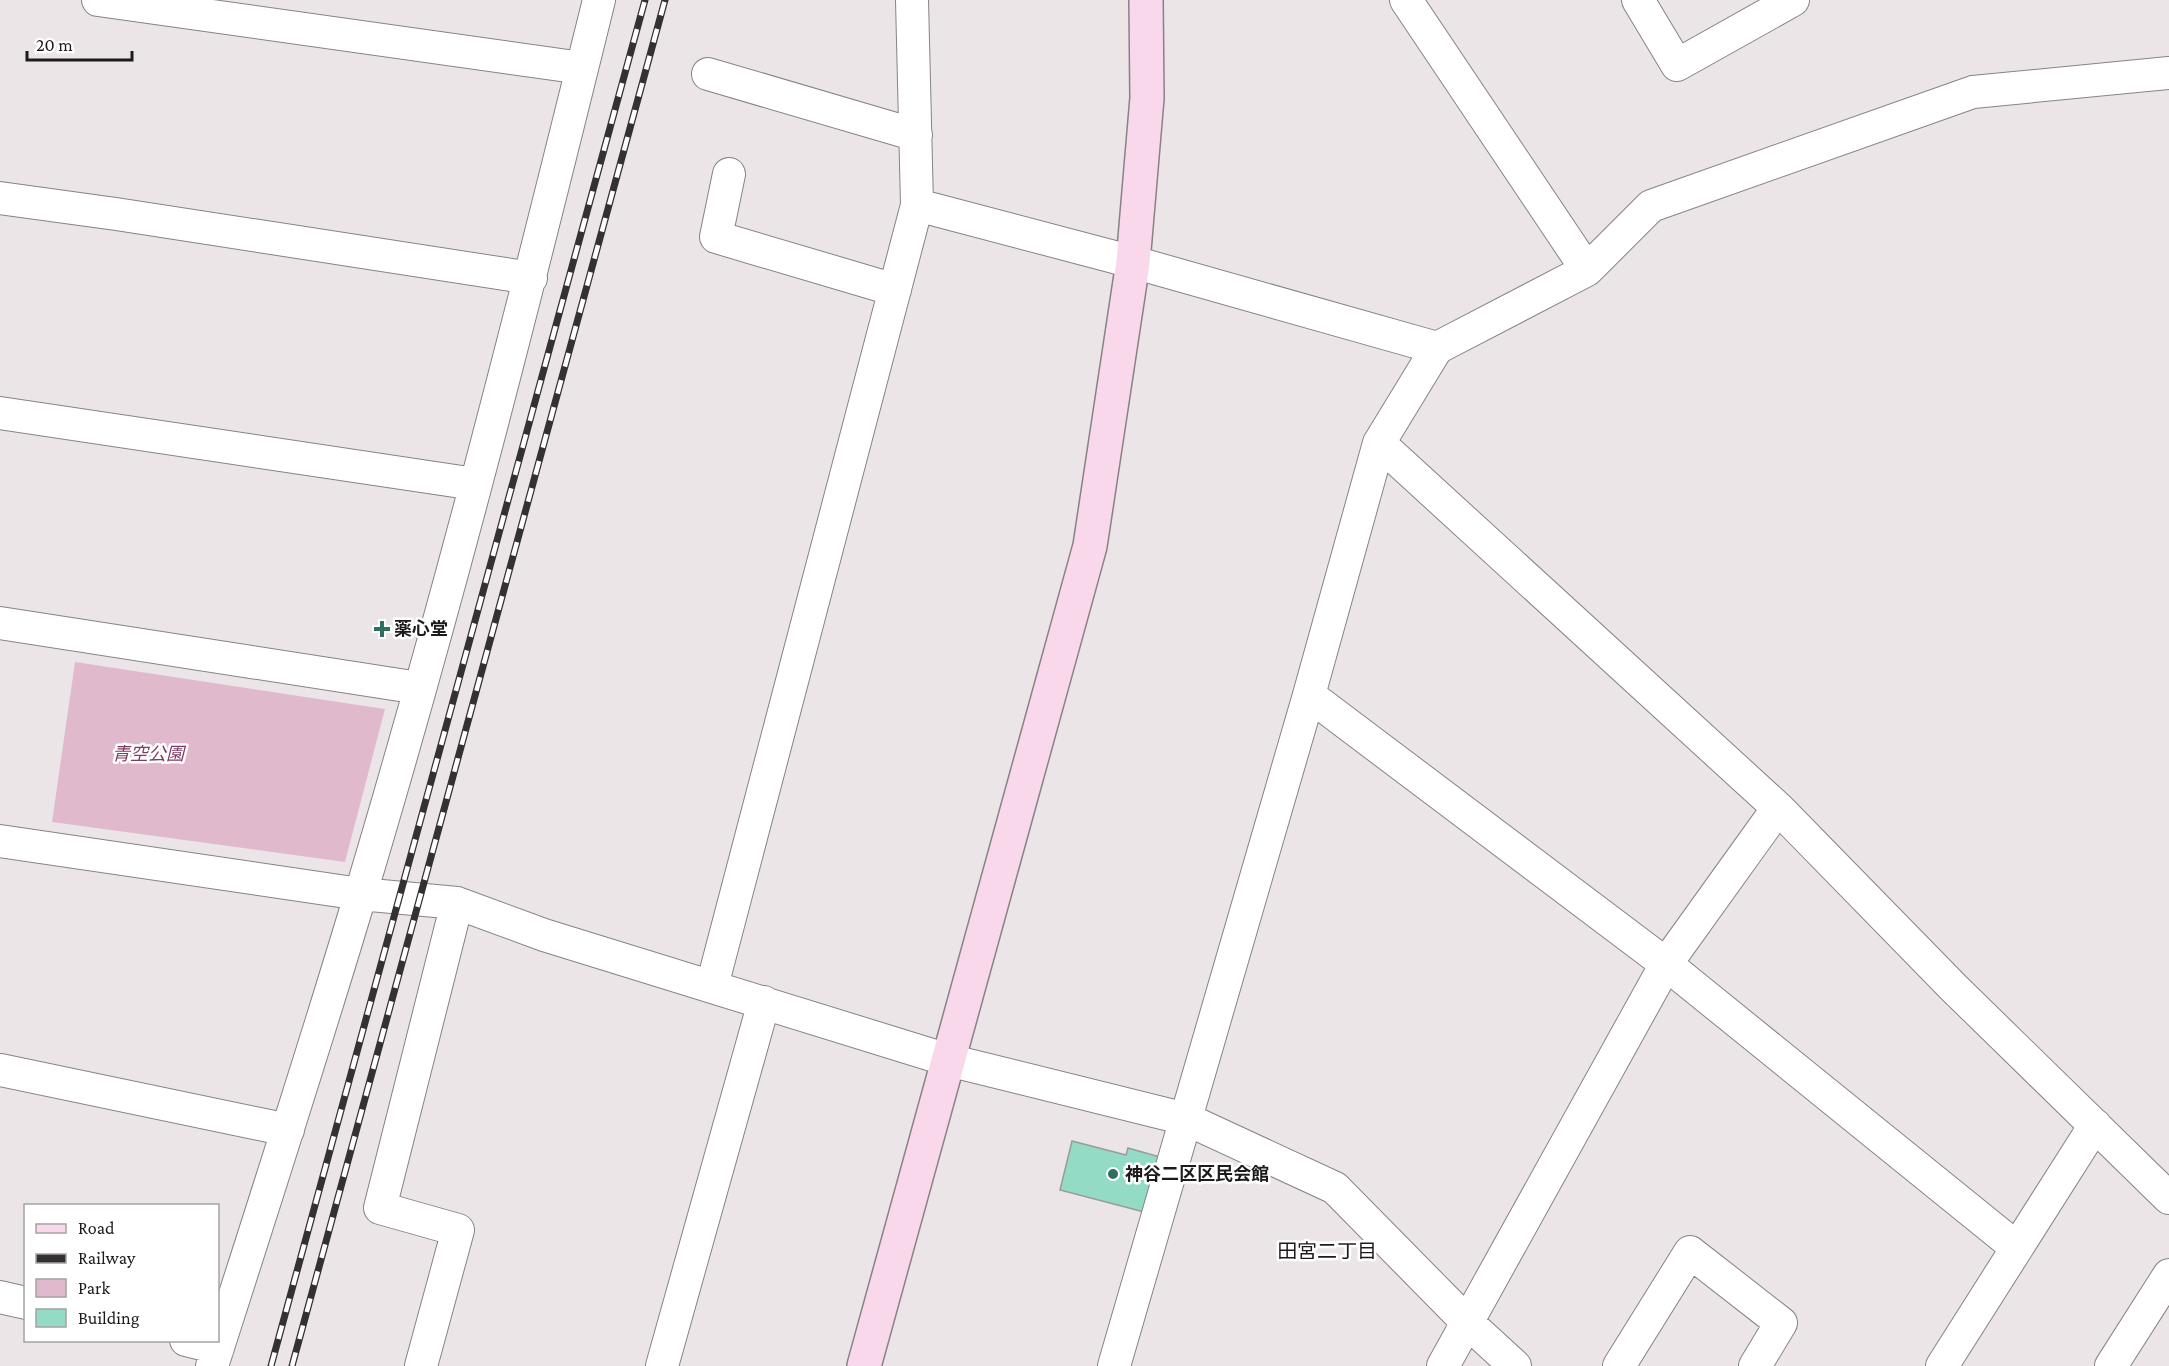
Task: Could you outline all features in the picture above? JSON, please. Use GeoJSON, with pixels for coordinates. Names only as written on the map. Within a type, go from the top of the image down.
{"type":"FeatureCollection","features":[{"type":"Feature","properties":{"kind":"street"},"geometry":{"type":"LineString","coordinates":[[98,0],[582,68]]}},
{"type":"Feature","properties":{"kind":"street"},"geometry":{"type":"LineString","coordinates":[[188,1342],[215,1357],[288,1130],[360,894],[419,688],[531,278],[599,0]]}},
{"type":"Feature","properties":{"kind":"street"},"geometry":{"type":"LineString","coordinates":[[712,986],[917,205],[912,0]]}},
{"type":"Feature","properties":{"kind":"street"},"geometry":{"type":"LineString","coordinates":[[864,1366],[1090,546],[1133,262],[1147,98],[1146,0]]}},
{"type":"Feature","properties":{"kind":"street"},"geometry":{"type":"LineString","coordinates":[[1406,0],[1587,270]]}},
{"type":"Feature","properties":{"kind":"street"},"geometry":{"type":"LineString","coordinates":[[1638,0],[1677,65],[1793,0]]}},
{"type":"Feature","properties":{"kind":"street"},"geometry":{"type":"LineString","coordinates":[[1114,1366],[1309,695],[1379,443],[1437,348],[1587,270],[1651,206],[1973,92],[2169,73]]}},
{"type":"Feature","properties":{"kind":"street"},"geometry":{"type":"LineString","coordinates":[[708,74],[916,135]]}},
{"type":"Feature","properties":{"kind":"street"},"geometry":{"type":"LineString","coordinates":[[729,174],[716,237],[895,290]]}},
{"type":"Feature","properties":{"kind":"street"},"geometry":{"type":"LineString","coordinates":[[0,198],[531,278]]}},
{"type":"Feature","properties":{"kind":"street"},"geometry":{"type":"LineString","coordinates":[[917,205],[1133,262],[1437,348]]}},
{"type":"Feature","properties":{"kind":"street"},"geometry":{"type":"LineString","coordinates":[[0,413],[475,484]]}},
{"type":"Feature","properties":{"kind":"street"},"geometry":{"type":"LineString","coordinates":[[1379,443],[1778,808],[1954,988],[2169,1198]]}},
{"type":"Feature","properties":{"kind":"street"},"geometry":{"type":"LineString","coordinates":[[0,623],[419,688]]}},
{"type":"Feature","properties":{"kind":"street"},"geometry":{"type":"LineString","coordinates":[[1309,695],[1666,964],[2017,1248]]}},
{"type":"Feature","properties":{"kind":"street"},"geometry":{"type":"LineString","coordinates":[[1443,1366],[1666,964],[1778,808]]}},
{"type":"Feature","properties":{"kind":"street"},"geometry":{"type":"LineString","coordinates":[[0,841],[360,894],[457,903],[544,935],[948,1060],[1186,1119],[1335,1188],[1467,1322],[1515,1366]]}},
{"type":"Feature","properties":{"kind":"street"},"geometry":{"type":"LineString","coordinates":[[421,1366],[458,1230],[380,1208],[457,903]]}},
{"type":"Feature","properties":{"kind":"street"},"geometry":{"type":"LineString","coordinates":[[662,1366],[764,1002]]}},
{"type":"Feature","properties":{"kind":"street"},"geometry":{"type":"LineString","coordinates":[[0,1070],[288,1130]]}},
{"type":"Feature","properties":{"kind":"street"},"geometry":{"type":"LineString","coordinates":[[1942,1366],[2095,1125]]}},
{"type":"Feature","properties":{"kind":"street"},"geometry":{"type":"LineString","coordinates":[[1619,1366],[1690,1252],[1781,1323],[1755,1366]]}},
{"type":"Feature","properties":{"kind":"street"},"geometry":{"type":"LineString","coordinates":[[2111,1366],[2169,1275]]}},
{"type":"Feature","properties":{"kind":"street"},"geometry":{"type":"LineString","coordinates":[[0,1297],[24,1303]]}},
{"type":"Feature","properties":{"kind":"green space","name":"青空公園"},"geometry":{"type":"Polygon","coordinates":[[[75,662],[385,709],[345,862],[52,822],[75,662]]]}},
{"type":"Feature","properties":{"kind":"building","name":"神谷二区区民会館"},"geometry":{"type":"Polygon","coordinates":[[[1072,1141],[1126,1155],[1128,1148],[1167,1159],[1152,1214],[1060,1190],[1072,1141]]]}},
{"type":"Feature","properties":{"kind":"railway"},"geometry":{"type":"LineString","coordinates":[[271,1366],[645,0]]}},
{"type":"Feature","properties":{"kind":"railway"},"geometry":{"type":"LineString","coordinates":[[292,1366],[665,0]]}},
{"type":"Feature","properties":{"kind":"place","name":"薬心堂"},"geometry":{"type":"Point","coordinates":[382,629]}},
{"type":"Feature","properties":{"kind":"place","name":"神谷二区区民会館"},"geometry":{"type":"Point","coordinates":[1113,1174]}},
{"type":"Feature","properties":{"kind":"district","name":"田宮二丁目"},"geometry":{"type":"Point","coordinates":[1327,1251]}}]}
